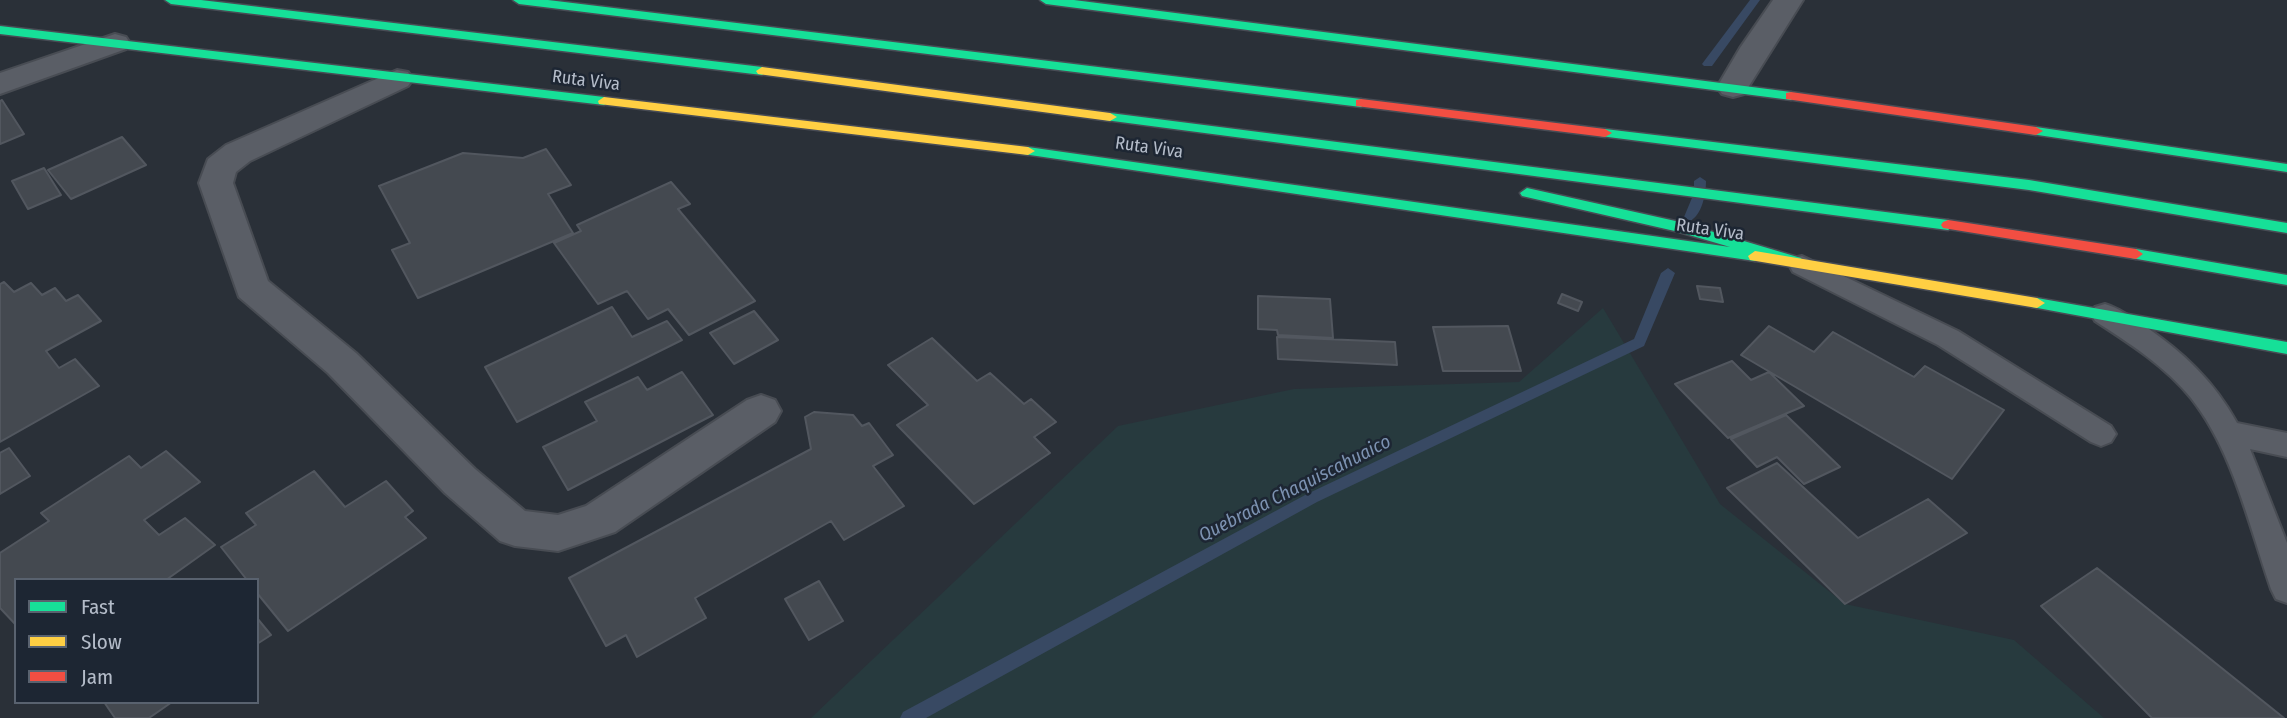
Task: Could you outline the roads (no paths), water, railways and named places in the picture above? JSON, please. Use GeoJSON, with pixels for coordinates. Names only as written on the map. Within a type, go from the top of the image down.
{"type":"FeatureCollection","features":[{"type":"Feature","properties":{"kind":"main road","name":"Ruta Viva"},"geometry":{"type":"LineString","coordinates":[[171,0],[758,71],[2040,237],[2287,280]]}},
{"type":"Feature","properties":{"kind":"main road"},"geometry":{"type":"LineString","coordinates":[[519,0],[2029,185],[2287,228]]}},
{"type":"Feature","properties":{"kind":"main road"},"geometry":{"type":"LineString","coordinates":[[1046,0],[1733,87],[2287,168]]}},
{"type":"Feature","properties":{"kind":"main road","name":"Ruta Viva"},"geometry":{"type":"LineString","coordinates":[[0,30],[1111,162],[1796,262],[2287,348]]}},
{"type":"Feature","properties":{"kind":"main road"},"geometry":{"type":"LineString","coordinates":[[1285,140],[1462,179]]}},
{"type":"Feature","properties":{"kind":"main road"},"geometry":{"type":"LineString","coordinates":[[1517,191],[1680,227],[1796,262]]}},
{"type":"Feature","properties":{"kind":"street"},"geometry":{"type":"LineString","coordinates":[[1733,87],[1755,48],[1788,0]]}},
{"type":"Feature","properties":{"kind":"street"},"geometry":{"type":"LineString","coordinates":[[0,83],[115,43]]}},
{"type":"Feature","properties":{"kind":"street"},"geometry":{"type":"LineString","coordinates":[[397,79],[238,153],[219,167],[216,183],[252,288],[342,363],[460,481],[514,528],[558,533],[600,519],[761,411]]}},
{"type":"Feature","properties":{"kind":"lane"},"geometry":{"type":"LineString","coordinates":[[1796,262],[1948,338],[2101,434]]}},
{"type":"Feature","properties":{"kind":"lane"},"geometry":{"type":"LineString","coordinates":[[2105,314],[2155,348],[2201,390],[2229,433],[2287,589]]}},
{"type":"Feature","properties":{"kind":"lane"},"geometry":{"type":"LineString","coordinates":[[2229,433],[2287,446]]}},
{"type":"Feature","properties":{"kind":"waterway","name":"Quebrada Chaquiscahuaico"},"geometry":{"type":"LineString","coordinates":[[1708,64],[1755,0]]}},
{"type":"Feature","properties":{"kind":"waterway","name":"Quebrada Chaquiscahuaico"},"geometry":{"type":"LineString","coordinates":[[1705,110],[1706,104]]}},
{"type":"Feature","properties":{"kind":"waterway","name":"Quebrada Chaquiscahuaico"},"geometry":{"type":"LineString","coordinates":[[1690,217],[1700,193],[1700,181]]}},
{"type":"Feature","properties":{"kind":"waterway","name":"Quebrada Chaquiscahuaico"},"geometry":{"type":"LineString","coordinates":[[909,718],[1312,498],[1639,342],[1668,273]]}}]}
